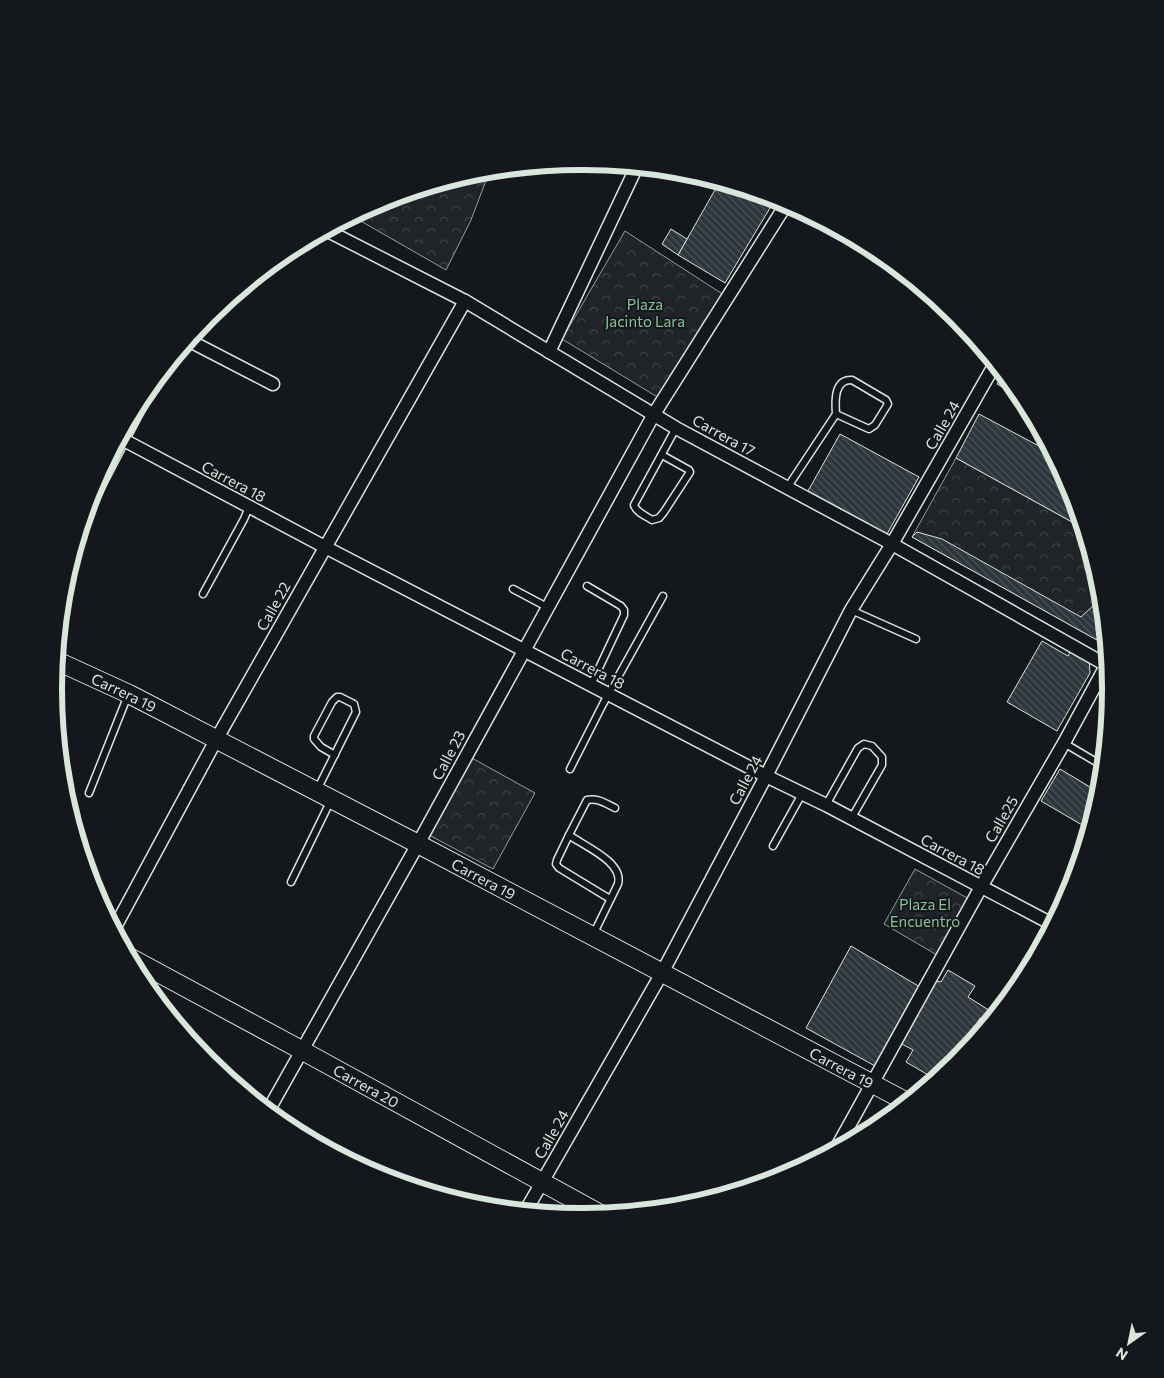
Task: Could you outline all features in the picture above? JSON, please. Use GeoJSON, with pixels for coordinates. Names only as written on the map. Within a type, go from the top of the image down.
{"type":"FeatureCollection","features":[{"type":"Feature","properties":{"kind":"street"},"geometry":{"type":"LineString","coordinates":[[549,352],[634,173]]}},
{"type":"Feature","properties":{"kind":"street","name":"Calle 23"},"geometry":{"type":"LineString","coordinates":[[271,1105],[418,844],[654,414],[783,210]]}},
{"type":"Feature","properties":{"kind":"street","name":"Carrera 17"},"geometry":{"type":"LineString","coordinates":[[333,233],[464,301],[676,428],[892,544],[1100,660]]}},
{"type":"Feature","properties":{"kind":"street","name":"Calle 22"},"geometry":{"type":"LineString","coordinates":[[118,922],[216,740],[464,301]]}},
{"type":"Feature","properties":{"kind":"street"},"geometry":{"type":"LineString","coordinates":[[194,343],[273,384]]}},
{"type":"Feature","properties":{"kind":"street","name":"Calle 24"},"geometry":{"type":"LineString","coordinates":[[529,1205],[662,973],[851,610],[892,544],[992,370]]}},
{"type":"Feature","properties":{"kind":"street","name":"Carrera 18"},"geometry":{"type":"LineString","coordinates":[[126,441],[325,547],[766,776],[826,805],[1047,921]]}},
{"type":"Feature","properties":{"kind":"street","name":"Carrera 19"},"geometry":{"type":"LineString","coordinates":[[63,664],[128,694],[418,844],[901,1099]]}},
{"type":"Feature","properties":{"kind":"street","name":"Calle25"},"geometry":{"type":"LineString","coordinates":[[841,1139],[1101,675]]}},
{"type":"Feature","properties":{"kind":"street","name":"Carrera 20"},"geometry":{"type":"LineString","coordinates":[[141,963],[588,1208]]}},
{"type":"Feature","properties":{"kind":"lane"},"geometry":{"type":"LineString","coordinates":[[787,488],[836,414],[836,391],[843,382],[852,380],[886,400],[888,404],[875,425],[869,429],[836,414]]}},
{"type":"Feature","properties":{"kind":"lane"},"geometry":{"type":"LineString","coordinates":[[662,455],[690,472],[664,512],[659,518],[652,520],[642,514],[634,505],[676,428]]}},
{"type":"Feature","properties":{"kind":"lane"},"geometry":{"type":"LineString","coordinates":[[203,594],[249,507]]}},
{"type":"Feature","properties":{"kind":"lane"},"geometry":{"type":"LineString","coordinates":[[587,586],[621,606],[624,610],[624,614],[591,684]]}},
{"type":"Feature","properties":{"kind":"lane"},"geometry":{"type":"LineString","coordinates":[[513,589],[547,608]]}},
{"type":"Feature","properties":{"kind":"lane"},"geometry":{"type":"LineString","coordinates":[[570,769],[663,596]]}},
{"type":"Feature","properties":{"kind":"lane"},"geometry":{"type":"LineString","coordinates":[[851,610],[916,639]]}},
{"type":"Feature","properties":{"kind":"lane"},"geometry":{"type":"LineString","coordinates":[[89,793],[128,694]]}},
{"type":"Feature","properties":{"kind":"lane"},"geometry":{"type":"LineString","coordinates":[[292,882],[324,796],[335,755],[356,712],[354,704],[340,697],[337,697],[332,702],[314,736],[314,739],[321,747],[335,755]]}},
{"type":"Feature","properties":{"kind":"lane"},"geometry":{"type":"LineString","coordinates":[[1064,743],[1096,762]]}},
{"type":"Feature","properties":{"kind":"lane"},"geometry":{"type":"LineString","coordinates":[[826,805],[858,748],[864,744],[872,746],[882,757],[882,765],[851,819]]}},
{"type":"Feature","properties":{"kind":"lane"},"geometry":{"type":"LineString","coordinates":[[772,846],[802,794]]}},
{"type":"Feature","properties":{"kind":"lane"},"geometry":{"type":"LineString","coordinates":[[610,899],[559,868],[556,864],[587,800],[599,800],[615,808]]}},
{"type":"Feature","properties":{"kind":"lane"},"geometry":{"type":"LineString","coordinates":[[569,835],[610,861],[620,878],[593,936]]}},
{"type":"Feature","properties":{"kind":"green space"},"geometry":{"type":"Polygon","coordinates":[[[487,178],[471,220],[446,270],[359,220],[415,197],[487,178]]]}},
{"type":"Feature","properties":{"kind":"green space","name":"Plaza Jacinto Lara"},"geometry":{"type":"Polygon","coordinates":[[[625,231],[724,295],[659,398],[562,339],[625,231]]]}},
{"type":"Feature","properties":{"kind":"green space"},"geometry":{"type":"Polygon","coordinates":[[[956,458],[1074,523],[1092,588],[1098,638],[1097,640],[912,537],[956,458]]]}},
{"type":"Feature","properties":{"kind":"green space"},"geometry":{"type":"Polygon","coordinates":[[[470,757],[535,793],[493,869],[427,834],[470,757]]]}},
{"type":"Feature","properties":{"kind":"green space","name":"Plaza El Encuentro"},"geometry":{"type":"Polygon","coordinates":[[[915,869],[969,899],[937,955],[884,924],[915,869]]]}},
{"type":"Feature","properties":{"kind":"building"},"geometry":{"type":"Polygon","coordinates":[[[717,187],[772,205],[725,283],[678,255],[717,187]]]}},
{"type":"Feature","properties":{"kind":"building"},"geometry":{"type":"Polygon","coordinates":[[[671,229],[687,239],[678,255],[662,244],[671,229]]]}},
{"type":"Feature","properties":{"kind":"building"},"geometry":{"type":"Polygon","coordinates":[[[999,380],[1006,389],[997,384],[999,380]]]}},
{"type":"Feature","properties":{"kind":"building"},"geometry":{"type":"Polygon","coordinates":[[[979,414],[1042,448],[1062,490],[1074,523],[956,458],[979,414]]]}},
{"type":"Feature","properties":{"kind":"building"},"geometry":{"type":"Polygon","coordinates":[[[840,434],[919,477],[887,534],[808,491],[840,434]]]}},
{"type":"Feature","properties":{"kind":"building"},"geometry":{"type":"Polygon","coordinates":[[[917,532],[942,539],[1081,617],[1094,604],[1098,638],[1097,640],[912,537],[917,532]]]}},
{"type":"Feature","properties":{"kind":"building"},"geometry":{"type":"Polygon","coordinates":[[[1042,641],[1068,656],[1072,648],[1089,658],[1090,673],[1057,731],[1007,702],[1042,641]]]}},
{"type":"Feature","properties":{"kind":"building"},"geometry":{"type":"Polygon","coordinates":[[[1060,769],[1092,788],[1083,826],[1041,801],[1060,769]]]}},
{"type":"Feature","properties":{"kind":"building"},"geometry":{"type":"Polygon","coordinates":[[[851,946],[920,987],[875,1066],[806,1028],[851,946]]]}},
{"type":"Feature","properties":{"kind":"building"},"geometry":{"type":"Polygon","coordinates":[[[948,970],[975,986],[968,997],[990,1011],[983,1020],[980,1018],[971,1034],[929,1076],[906,1062],[913,1050],[900,1043],[936,981],[941,982],[948,970]]]}}]}
